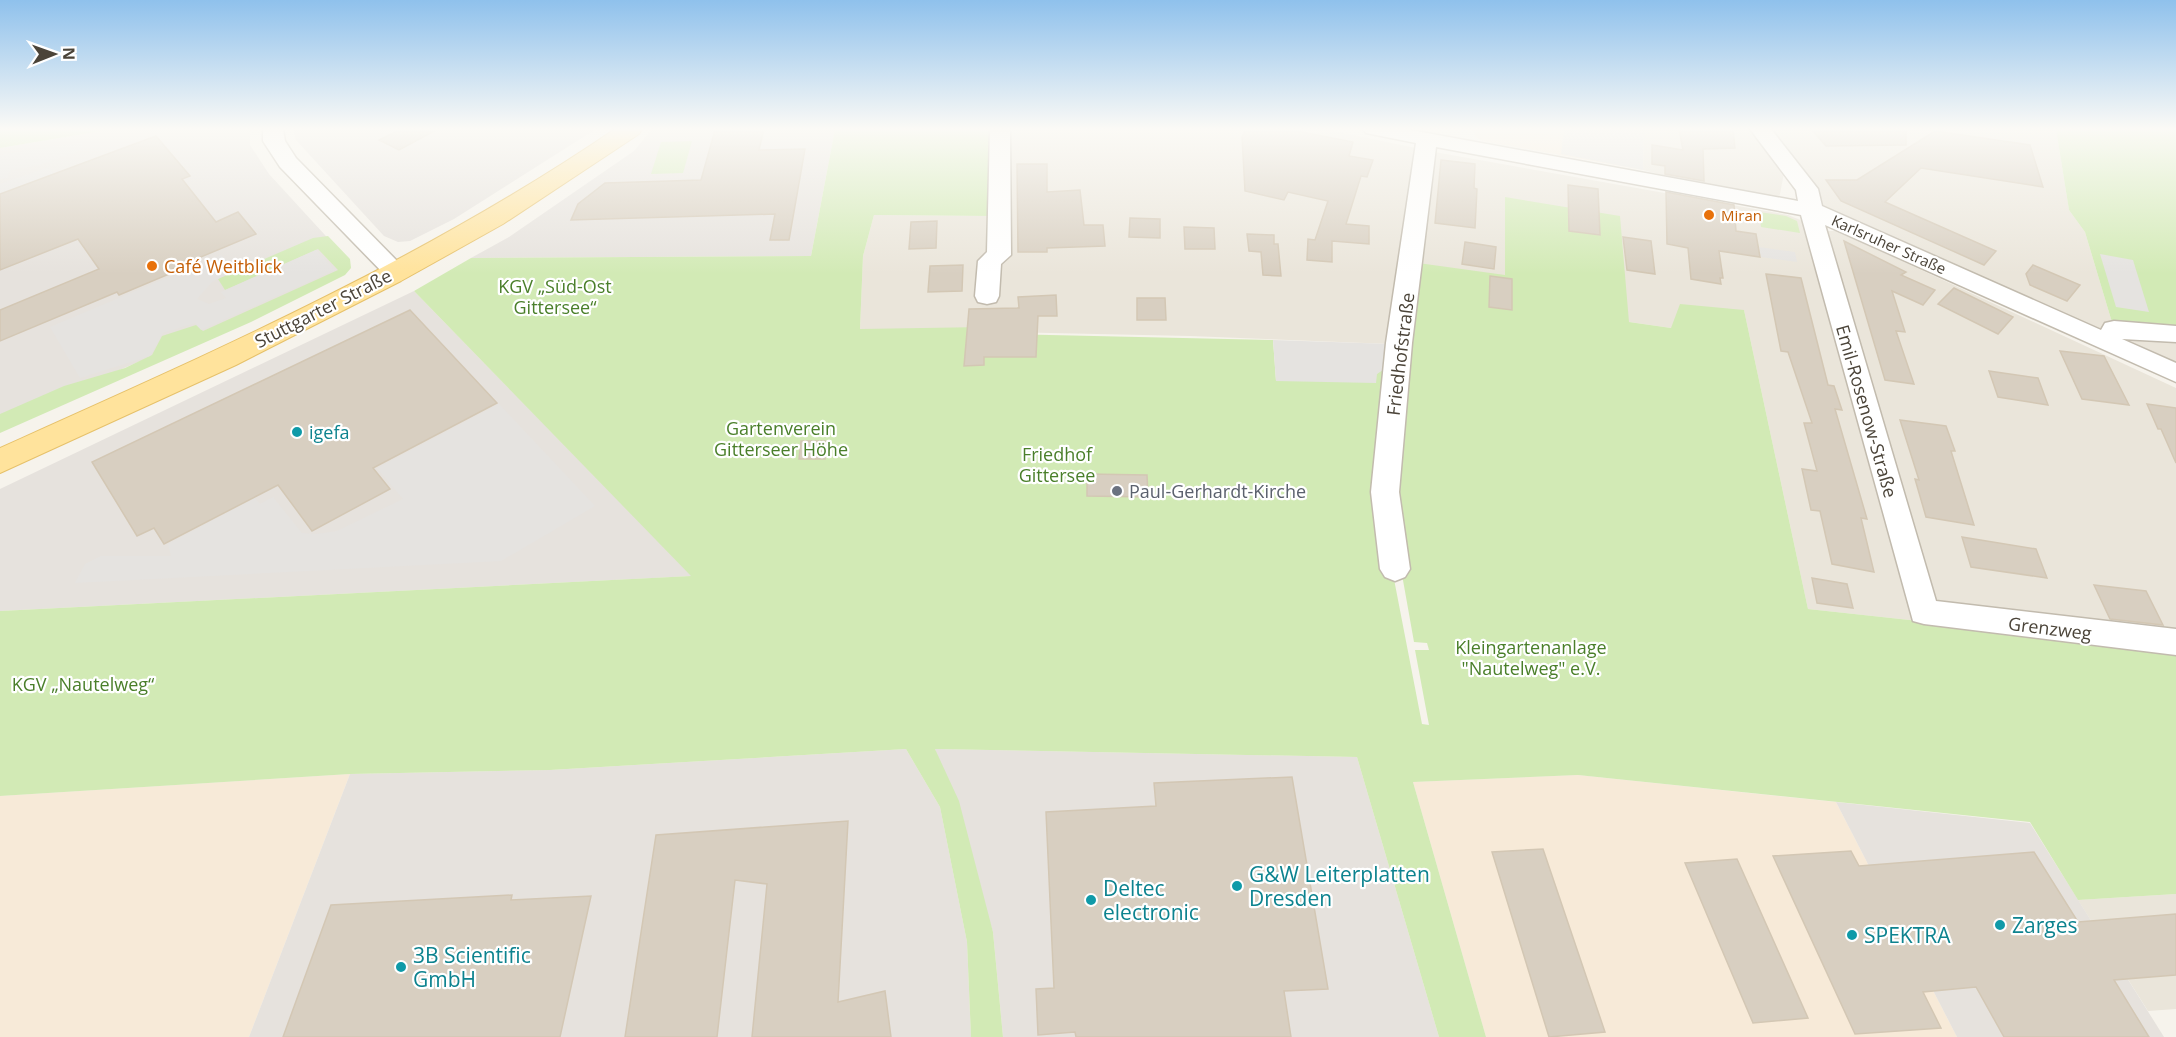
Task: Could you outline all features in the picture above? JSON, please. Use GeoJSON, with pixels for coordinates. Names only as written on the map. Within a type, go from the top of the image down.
{"type":"FeatureCollection","features":[{"type":"Feature","properties":{"kind":"main road","name":"Stuttgarter Straße"},"geometry":{"type":"LineString","coordinates":[[0,461],[272,335],[446,246],[558,177]]}},
{"type":"Feature","properties":{"kind":"street"},"geometry":{"type":"LineString","coordinates":[[303,177],[395,272]]}},
{"type":"Feature","properties":{"kind":"street"},"geometry":{"type":"LineString","coordinates":[[987,296],[990,261],[999,255],[1000,177]]}},
{"type":"Feature","properties":{"kind":"street","name":"Friedhofstraße"},"geometry":{"type":"LineString","coordinates":[[1395,569],[1385,492],[1399,343],[1422,177]]}},
{"type":"Feature","properties":{"kind":"street","name":"Karlsruher Straße"},"geometry":{"type":"LineString","coordinates":[[1651,177],[1811,210],[2176,373]]}},
{"type":"Feature","properties":{"kind":"street"},"geometry":{"type":"LineString","coordinates":[[1778,204],[1783,177]]}},
{"type":"Feature","properties":{"kind":"street","name":"Emil-Rosenow-Straße"},"geometry":{"type":"LineString","coordinates":[[1798,177],[1807,189],[1924,612]]}},
{"type":"Feature","properties":{"kind":"street"},"geometry":{"type":"LineString","coordinates":[[2108,342],[2114,329],[2176,334]]}},
{"type":"Feature","properties":{"kind":"street","name":"Grenzweg"},"geometry":{"type":"LineString","coordinates":[[1924,612],[2176,642]]}},
{"type":"Feature","properties":{"kind":"shaded area"},"geometry":{"type":"Polygon","coordinates":[[[0,177],[272,177],[347,259],[338,271],[232,322],[0,421],[0,177]]]}},
{"type":"Feature","properties":{"kind":"shaded area"},"geometry":{"type":"Polygon","coordinates":[[[19,177],[45,177],[0,194],[0,184],[19,177]]]}},
{"type":"Feature","properties":{"kind":"shaded area"},"geometry":{"type":"Polygon","coordinates":[[[330,177],[520,177],[454,219],[410,241],[398,242],[384,236],[330,177]]]}},
{"type":"Feature","properties":{"kind":"shaded area"},"geometry":{"type":"Polygon","coordinates":[[[596,177],[826,177],[811,256],[471,258],[509,237],[596,177]]]}},
{"type":"Feature","properties":{"kind":"shaded area"},"geometry":{"type":"Polygon","coordinates":[[[992,177],[1577,177],[1788,215],[1828,231],[1837,231],[2176,388],[2176,649],[1808,609],[1744,310],[1671,328],[1629,322],[1505,276],[1390,344],[1190,336],[860,329],[863,256],[874,215],[991,216],[992,177]]]}},
{"type":"Feature","properties":{"kind":"shaded area"},"geometry":{"type":"Polygon","coordinates":[[[1672,177],[1783,177],[1778,204],[1672,177]]]}},
{"type":"Feature","properties":{"kind":"shaded area"},"geometry":{"type":"Polygon","coordinates":[[[1798,177],[2064,177],[2069,210],[2085,232],[2114,329],[2176,334],[2176,373],[1832,218],[1798,177]]]}},
{"type":"Feature","properties":{"kind":"shaded area"},"geometry":{"type":"Polygon","coordinates":[[[1759,247],[1795,252],[1797,262],[1761,257],[1759,247]]]}},
{"type":"Feature","properties":{"kind":"shaded area"},"geometry":{"type":"Polygon","coordinates":[[[316,250],[335,270],[201,330],[195,323],[163,333],[150,356],[80,378],[50,327],[221,255],[235,270],[212,282],[197,299],[209,304],[226,298],[221,292],[316,250]]]}},
{"type":"Feature","properties":{"kind":"shaded area"},"geometry":{"type":"Polygon","coordinates":[[[2100,254],[2133,260],[2149,312],[2116,307],[2100,254]]]}},
{"type":"Feature","properties":{"kind":"shaded area"},"geometry":{"type":"Polygon","coordinates":[[[414,291],[692,576],[0,611],[0,489],[414,291]]]}},
{"type":"Feature","properties":{"kind":"shaded area"},"geometry":{"type":"Polygon","coordinates":[[[1273,340],[1390,344],[1386,368],[1377,374],[1376,383],[1276,381],[1273,340]]]}},
{"type":"Feature","properties":{"kind":"shaded area"},"geometry":{"type":"Polygon","coordinates":[[[499,404],[595,506],[501,561],[75,583],[85,564],[101,556],[171,556],[168,544],[255,498],[260,504],[273,497],[302,533],[317,534],[337,531],[403,499],[377,468],[499,404]]]}},
{"type":"Feature","properties":{"kind":"shaded area"},"geometry":{"type":"Polygon","coordinates":[[[906,749],[940,807],[967,942],[971,1037],[249,1037],[350,774],[550,770],[906,749]]]}},
{"type":"Feature","properties":{"kind":"shaded area"},"geometry":{"type":"Polygon","coordinates":[[[935,749],[1357,757],[1439,1037],[1003,1037],[993,932],[935,749]]]}},
{"type":"Feature","properties":{"kind":"shaded area"},"geometry":{"type":"Polygon","coordinates":[[[350,774],[249,1037],[0,1037],[0,796],[350,774]]]}},
{"type":"Feature","properties":{"kind":"shaded area"},"geometry":{"type":"Polygon","coordinates":[[[1578,775],[1836,802],[1957,1037],[1486,1037],[1413,782],[1578,775]]]}},
{"type":"Feature","properties":{"kind":"shaded area","name":"Zarges"},"geometry":{"type":"Polygon","coordinates":[[[1836,802],[2030,823],[2164,1037],[1957,1037],[1836,802]]]}},
{"type":"Feature","properties":{"kind":"shaded area"},"geometry":{"type":"Polygon","coordinates":[[[2176,894],[2176,1009],[2148,1011],[2078,900],[2176,894]]]}},
{"type":"Feature","properties":{"kind":"green space"},"geometry":{"type":"Polygon","coordinates":[[[826,177],[992,177],[991,216],[874,215],[863,256],[860,329],[985,327],[1002,334],[1273,340],[1276,381],[1377,374],[1411,262],[1505,275],[1505,197],[1620,216],[1629,322],[1671,328],[1680,304],[1744,310],[1808,609],[2176,649],[2176,894],[2078,900],[2030,822],[1578,775],[1413,782],[1486,1037],[1439,1037],[1357,757],[935,749],[959,801],[993,932],[1003,1037],[971,1037],[967,942],[940,807],[906,749],[550,770],[350,774],[0,796],[0,611],[691,576],[414,291],[471,258],[811,256],[826,177]],[[1401,569],[1393,574],[1422,724],[1429,725],[1415,650],[1429,650],[1427,643],[1414,642],[1401,569]]]}},
{"type":"Feature","properties":{"kind":"green space"},"geometry":{"type":"Polygon","coordinates":[[[2064,177],[2176,177],[2176,334],[2114,329],[2085,232],[2069,210],[2064,177]]]}},
{"type":"Feature","properties":{"kind":"green space"},"geometry":{"type":"Polygon","coordinates":[[[1759,212],[1786,216],[1797,221],[1800,233],[1761,227],[1759,212]]]}},
{"type":"Feature","properties":{"kind":"green space"},"geometry":{"type":"Polygon","coordinates":[[[328,236],[350,259],[351,268],[345,275],[251,322],[0,433],[0,414],[64,386],[125,368],[152,355],[162,336],[196,325],[203,331],[338,270],[318,249],[225,290],[218,279],[313,238],[328,236]]]}},
{"type":"Feature","properties":{"kind":"building"},"geometry":{"type":"Polygon","coordinates":[[[45,177],[186,177],[182,179],[216,222],[238,212],[256,234],[172,269],[174,272],[119,295],[117,292],[0,341],[0,310],[99,269],[78,239],[0,270],[0,194],[45,177]]]}},
{"type":"Feature","properties":{"kind":"building"},"geometry":{"type":"Polygon","coordinates":[[[702,177],[800,177],[789,240],[770,240],[775,214],[571,220],[578,204],[605,183],[701,180],[702,177]]]}},
{"type":"Feature","properties":{"kind":"building"},"geometry":{"type":"Polygon","coordinates":[[[1017,177],[1047,177],[1047,192],[1080,190],[1084,225],[1103,225],[1105,246],[1047,248],[1047,252],[1018,252],[1017,177]]]}},
{"type":"Feature","properties":{"kind":"building"},"geometry":{"type":"Polygon","coordinates":[[[1244,177],[1361,177],[1346,224],[1369,226],[1369,244],[1332,241],[1332,262],[1307,260],[1308,239],[1315,240],[1328,201],[1288,192],[1284,200],[1245,191],[1244,177]]]}},
{"type":"Feature","properties":{"kind":"building"},"geometry":{"type":"Polygon","coordinates":[[[1439,177],[1474,177],[1474,188],[1477,189],[1475,228],[1435,223],[1439,177]]]}},
{"type":"Feature","properties":{"kind":"building"},"geometry":{"type":"Polygon","coordinates":[[[1684,177],[1704,177],[1704,181],[1684,177]]]}},
{"type":"Feature","properties":{"kind":"building"},"geometry":{"type":"Polygon","coordinates":[[[1861,177],[1911,177],[1885,202],[1996,251],[1984,265],[1841,201],[1826,180],[1857,180],[1861,177]]]}},
{"type":"Feature","properties":{"kind":"building"},"geometry":{"type":"Polygon","coordinates":[[[1981,177],[2040,177],[2043,187],[1981,177]]]}},
{"type":"Feature","properties":{"kind":"building"},"geometry":{"type":"Polygon","coordinates":[[[1568,185],[1598,189],[1600,235],[1569,231],[1568,185]]]}},
{"type":"Feature","properties":{"kind":"building"},"geometry":{"type":"Polygon","coordinates":[[[1666,192],[1734,205],[1736,231],[1756,234],[1760,257],[1719,251],[1723,278],[1720,278],[1721,284],[1691,279],[1688,248],[1667,244],[1666,192]]]}},
{"type":"Feature","properties":{"kind":"building"},"geometry":{"type":"Polygon","coordinates":[[[1130,218],[1160,219],[1160,238],[1129,237],[1130,218]]]}},
{"type":"Feature","properties":{"kind":"building"},"geometry":{"type":"Polygon","coordinates":[[[937,221],[936,248],[909,249],[911,222],[937,221]]]}},
{"type":"Feature","properties":{"kind":"building"},"geometry":{"type":"Polygon","coordinates":[[[1184,227],[1214,228],[1215,249],[1185,249],[1184,227]]]}},
{"type":"Feature","properties":{"kind":"building"},"geometry":{"type":"Polygon","coordinates":[[[1247,234],[1274,235],[1274,244],[1278,244],[1281,276],[1263,275],[1261,252],[1249,251],[1247,234]]]}},
{"type":"Feature","properties":{"kind":"building"},"geometry":{"type":"Polygon","coordinates":[[[1623,237],[1651,241],[1655,274],[1627,270],[1623,237]]]}},
{"type":"Feature","properties":{"kind":"building"},"geometry":{"type":"Polygon","coordinates":[[[1844,241],[1906,272],[1901,275],[1935,290],[1923,305],[1892,291],[1905,332],[1896,331],[1914,384],[1885,380],[1844,241]]]}},
{"type":"Feature","properties":{"kind":"building"},"geometry":{"type":"Polygon","coordinates":[[[1465,242],[1496,247],[1494,269],[1462,264],[1465,242]]]}},
{"type":"Feature","properties":{"kind":"building"},"geometry":{"type":"Polygon","coordinates":[[[963,265],[962,291],[928,292],[930,266],[963,265]]]}},
{"type":"Feature","properties":{"kind":"building"},"geometry":{"type":"Polygon","coordinates":[[[2033,265],[2080,285],[2067,301],[2030,285],[2026,274],[2033,265]]]}},
{"type":"Feature","properties":{"kind":"building"},"geometry":{"type":"Polygon","coordinates":[[[1766,274],[1801,278],[1828,385],[1834,386],[1842,410],[1835,409],[1867,519],[1861,518],[1874,572],[1832,564],[1820,511],[1811,510],[1802,469],[1817,471],[1804,423],[1812,423],[1788,352],[1781,351],[1766,274]]]}},
{"type":"Feature","properties":{"kind":"building"},"geometry":{"type":"Polygon","coordinates":[[[1490,276],[1512,279],[1512,310],[1489,307],[1490,276]]]}},
{"type":"Feature","properties":{"kind":"building"},"geometry":{"type":"Polygon","coordinates":[[[1954,288],[2013,317],[1998,334],[1938,304],[1954,288]]]}},
{"type":"Feature","properties":{"kind":"building"},"geometry":{"type":"Polygon","coordinates":[[[1056,295],[1057,316],[1038,316],[1036,357],[984,357],[984,365],[964,366],[969,309],[1019,308],[1018,297],[1056,295]]]}},
{"type":"Feature","properties":{"kind":"building"},"geometry":{"type":"Polygon","coordinates":[[[1137,298],[1165,298],[1166,320],[1137,320],[1137,298]]]}},
{"type":"Feature","properties":{"kind":"building","name":"igefa"},"geometry":{"type":"Polygon","coordinates":[[[410,310],[497,403],[373,468],[390,489],[312,531],[278,485],[164,544],[154,528],[137,536],[92,462],[410,310]]]}},
{"type":"Feature","properties":{"kind":"building"},"geometry":{"type":"Polygon","coordinates":[[[2060,351],[2104,356],[2129,405],[2082,399],[2060,351]]]}},
{"type":"Feature","properties":{"kind":"building"},"geometry":{"type":"Polygon","coordinates":[[[1989,371],[2038,378],[2048,405],[1998,397],[1989,371]]]}},
{"type":"Feature","properties":{"kind":"building"},"geometry":{"type":"Polygon","coordinates":[[[2147,404],[2176,408],[2176,463],[2161,429],[2158,429],[2147,404]]]}},
{"type":"Feature","properties":{"kind":"building"},"geometry":{"type":"Polygon","coordinates":[[[1900,420],[1946,426],[1955,451],[1951,451],[1974,525],[1926,517],[1915,479],[1919,480],[1900,420]]]}},
{"type":"Feature","properties":{"kind":"building"},"geometry":{"type":"Polygon","coordinates":[[[801,441],[827,441],[825,459],[799,459],[801,441]]]}},
{"type":"Feature","properties":{"kind":"building","name":"Paul-Gerhardt-Kirche"},"geometry":{"type":"Polygon","coordinates":[[[1087,474],[1147,475],[1148,497],[1087,496],[1087,474]]]}},
{"type":"Feature","properties":{"kind":"building"},"geometry":{"type":"Polygon","coordinates":[[[1962,537],[2036,549],[2047,578],[1971,567],[1962,537]]]}},
{"type":"Feature","properties":{"kind":"building"},"geometry":{"type":"Polygon","coordinates":[[[1812,578],[1847,584],[1853,608],[1817,603],[1812,578]]]}},
{"type":"Feature","properties":{"kind":"building"},"geometry":{"type":"Polygon","coordinates":[[[2094,585],[2146,591],[2163,625],[2110,619],[2094,585]]]}},
{"type":"Feature","properties":{"kind":"building"},"geometry":{"type":"Polygon","coordinates":[[[1292,777],[1328,989],[1284,991],[1291,1037],[1076,1037],[1075,1032],[1038,1035],[1036,989],[1054,988],[1046,812],[1156,806],[1154,783],[1292,777]]]}},
{"type":"Feature","properties":{"kind":"building"},"geometry":{"type":"Polygon","coordinates":[[[848,821],[838,1002],[885,991],[891,1037],[752,1037],[767,884],[735,880],[717,1037],[625,1037],[656,835],[848,821]]]}},
{"type":"Feature","properties":{"kind":"building"},"geometry":{"type":"Polygon","coordinates":[[[1543,849],[1605,1032],[1549,1037],[1492,852],[1543,849]]]}},
{"type":"Feature","properties":{"kind":"building"},"geometry":{"type":"Polygon","coordinates":[[[1851,851],[1859,866],[2034,852],[2078,922],[2176,914],[2176,975],[2114,980],[2149,1037],[2004,1037],[1976,987],[1923,992],[1941,1028],[1855,1034],[1773,856],[1851,851]]]}},
{"type":"Feature","properties":{"kind":"building"},"geometry":{"type":"Polygon","coordinates":[[[1737,859],[1808,1018],[1753,1023],[1685,863],[1737,859]]]}},
{"type":"Feature","properties":{"kind":"building","name":"3B Scientific GmbH"},"geometry":{"type":"Polygon","coordinates":[[[512,895],[511,900],[591,896],[560,1037],[283,1037],[331,905],[512,895]]]}},
{"type":"Feature","properties":{"kind":"place","name":"Miran"},"geometry":{"type":"Point","coordinates":[1709,215]}},
{"type":"Feature","properties":{"kind":"place","name":"Café Weitblick"},"geometry":{"type":"Point","coordinates":[152,266]}},
{"type":"Feature","properties":{"kind":"place","name":"igefa"},"geometry":{"type":"Point","coordinates":[297,432]}},
{"type":"Feature","properties":{"kind":"place","name":"Paul-Gerhardt-Kirche"},"geometry":{"type":"Point","coordinates":[1117,491]}},
{"type":"Feature","properties":{"kind":"place","name":"G&W Leiterplatten Dresden"},"geometry":{"type":"Point","coordinates":[1237,886]}},
{"type":"Feature","properties":{"kind":"place","name":"Deltec electronic"},"geometry":{"type":"Point","coordinates":[1091,900]}},
{"type":"Feature","properties":{"kind":"place","name":"Zarges"},"geometry":{"type":"Point","coordinates":[2000,925]}},
{"type":"Feature","properties":{"kind":"place","name":"SPEKTRA"},"geometry":{"type":"Point","coordinates":[1852,935]}},
{"type":"Feature","properties":{"kind":"place","name":"3B Scientific GmbH"},"geometry":{"type":"Point","coordinates":[401,967]}},
{"type":"Feature","properties":{"kind":"park label","name":"KGV „Süd-Ost Gittersee“"},"geometry":{"type":"Point","coordinates":[555,296]}},
{"type":"Feature","properties":{"kind":"park label","name":"Gartenverein Gitterseer Höhe"},"geometry":{"type":"Point","coordinates":[781,438]}},
{"type":"Feature","properties":{"kind":"park label","name":"Friedhof Gittersee"},"geometry":{"type":"Point","coordinates":[1057,464]}},
{"type":"Feature","properties":{"kind":"park label","name":"Kleingartenanlage \"Nautelweg\" e.V."},"geometry":{"type":"Point","coordinates":[1531,657]}},
{"type":"Feature","properties":{"kind":"park label","name":"KGV „Nautelweg“"},"geometry":{"type":"Point","coordinates":[83,684]}}]}
